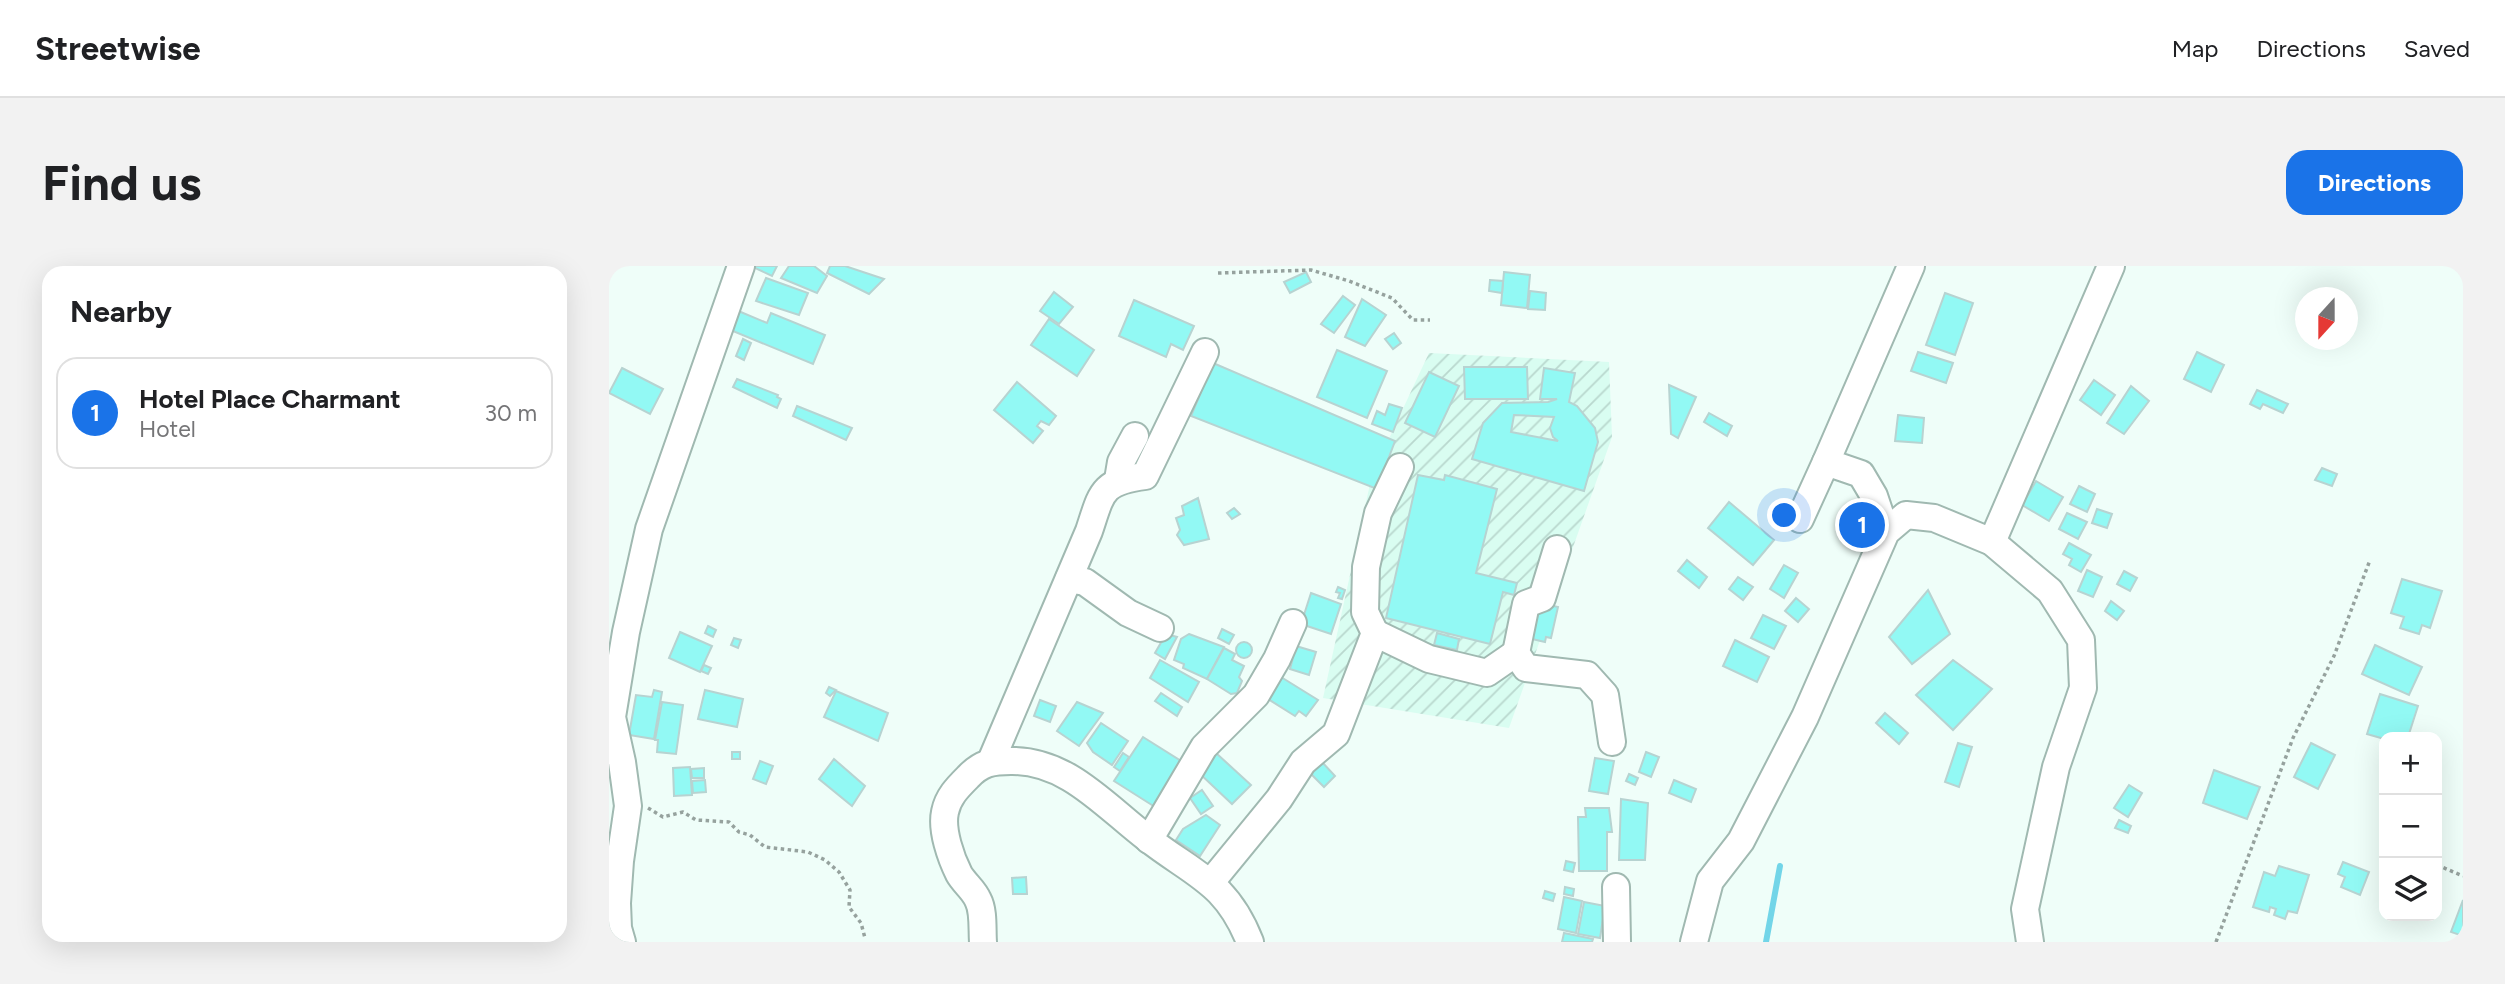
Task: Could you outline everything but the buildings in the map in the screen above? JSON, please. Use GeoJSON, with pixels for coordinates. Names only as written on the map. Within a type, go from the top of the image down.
{"type":"FeatureCollection","features":[{"type":"Feature","properties":{"kind":"street"},"geometry":{"type":"LineString","coordinates":[[622,942],[618,928],[617,903],[628,806],[612,717],[649,529],[741,266]]}},
{"type":"Feature","properties":{"kind":"street"},"geometry":{"type":"LineString","coordinates":[[1800,519],[1911,266]]}},
{"type":"Feature","properties":{"kind":"street"},"geometry":{"type":"LineString","coordinates":[[1992,542],[2112,266]]}},
{"type":"Feature","properties":{"kind":"street"},"geometry":{"type":"LineString","coordinates":[[991,761],[1089,531],[1100,496],[1118,480],[1145,476],[1206,352]]}},
{"type":"Feature","properties":{"kind":"street"},"geometry":{"type":"LineString","coordinates":[[1118,480],[1121,462],[1135,436]]}},
{"type":"Feature","properties":{"kind":"street"},"geometry":{"type":"LineString","coordinates":[[1826,462],[1861,474],[1874,496],[1886,532]]}},
{"type":"Feature","properties":{"kind":"street"},"geometry":{"type":"LineString","coordinates":[[1400,467],[1377,513],[1366,567],[1365,612],[1375,633],[1429,659],[1487,673],[1516,653],[1526,604],[1542,598],[1557,549]]}},
{"type":"Feature","properties":{"kind":"street"},"geometry":{"type":"LineString","coordinates":[[1694,942],[1710,881],[1741,841],[1805,717],[1886,532],[1906,515],[1934,518],[1992,542],[2050,591],[2081,640],[2083,688],[2056,767],[2025,909],[2030,942]]}},
{"type":"Feature","properties":{"kind":"street"},"geometry":{"type":"LineString","coordinates":[[1069,579],[1085,582],[1128,613],[1160,628]]}},
{"type":"Feature","properties":{"kind":"street"},"geometry":{"type":"LineString","coordinates":[[609,617],[635,596]]}},
{"type":"Feature","properties":{"kind":"street"},"geometry":{"type":"LineString","coordinates":[[1149,840],[1204,747],[1256,695],[1277,659],[1293,623]]}},
{"type":"Feature","properties":{"kind":"street"},"geometry":{"type":"LineString","coordinates":[[1210,882],[1279,799],[1303,762],[1336,734],[1375,633]]}},
{"type":"Feature","properties":{"kind":"street"},"geometry":{"type":"LineString","coordinates":[[1516,653],[1526,668],[1587,675],[1605,695],[1612,742]]}},
{"type":"Feature","properties":{"kind":"street"},"geometry":{"type":"LineString","coordinates":[[983,942],[979,901],[959,873],[947,838],[944,814],[950,797],[956,790],[978,767],[991,761],[1048,765],[1072,778],[1149,840],[1210,882],[1225,897],[1243,925],[1249,942]]}},
{"type":"Feature","properties":{"kind":"street"},"geometry":{"type":"LineString","coordinates":[[1616,887],[1617,942]]}},
{"type":"Feature","properties":{"kind":"path"},"geometry":{"type":"LineString","coordinates":[[1219,273],[1311,270],[1392,298],[1413,320],[1430,320]]}},
{"type":"Feature","properties":{"kind":"path"},"geometry":{"type":"LineString","coordinates":[[2215,942],[2293,738],[2334,656],[2369,560]]}},
{"type":"Feature","properties":{"kind":"path"},"geometry":{"type":"LineString","coordinates":[[626,793],[663,817],[683,812],[696,820],[729,822],[739,832],[750,835],[765,847],[808,852],[825,860],[839,872],[850,890],[849,907],[861,923],[865,938]]}},
{"type":"Feature","properties":{"kind":"path"},"geometry":{"type":"LineString","coordinates":[[2442,867],[2463,876]]}},
{"type":"Feature","properties":{"kind":"shaded area"},"geometry":{"type":"Polygon","coordinates":[[[1429,353],[1609,362],[1612,437],[1509,728],[1323,698],[1372,475],[1429,353]]]}},
{"type":"Feature","properties":{"kind":"waterway"},"geometry":{"type":"LineString","coordinates":[[1766,942],[1780,866]]}},
{"type":"Feature","properties":{"kind":"place","name":"Hotel Place Charmant"},"geometry":{"type":"Point","coordinates":[1862,525]}}]}
